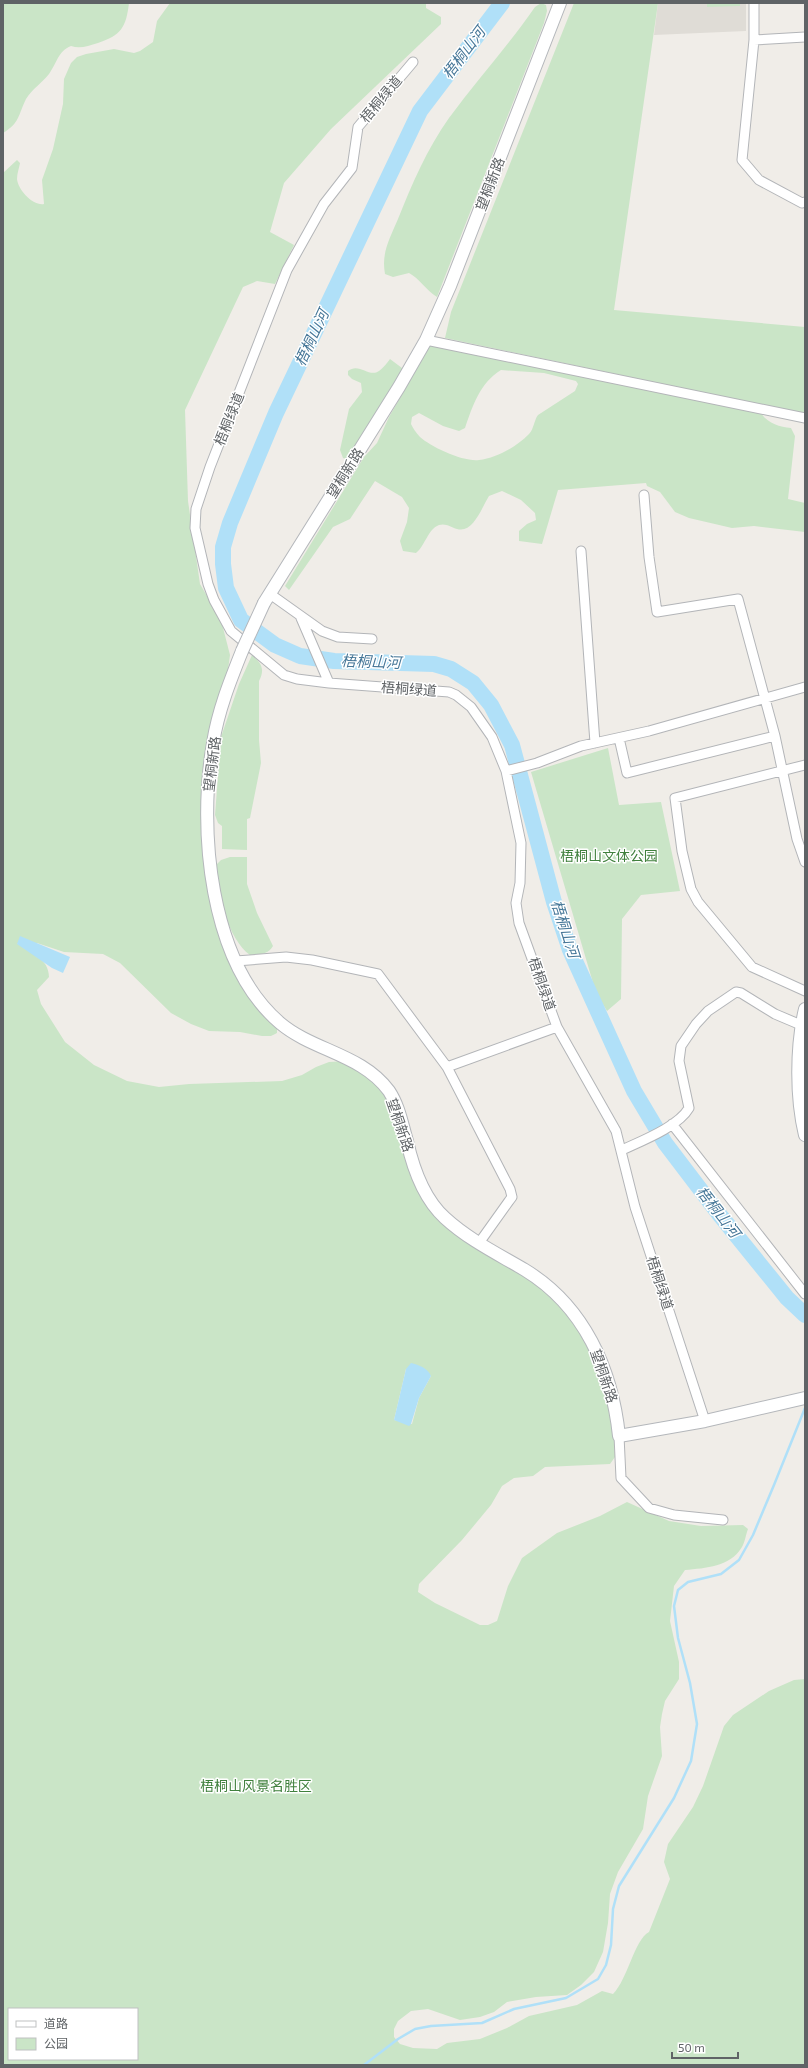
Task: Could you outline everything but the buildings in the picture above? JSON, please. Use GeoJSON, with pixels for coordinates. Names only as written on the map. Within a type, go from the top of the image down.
{"type":"FeatureCollection","features":[{"type":"Feature","properties":{"kind":"street","name":"望桐新路"},"geometry":{"type":"LineString","coordinates":[[560,3],[450,286],[426,340],[399,387],[267,598],[242,651],[227,689],[213,742],[207,817],[209,862],[215,899],[236,961],[249,986],[267,1010],[281,1024],[300,1037],[351,1060],[378,1079],[389,1091],[396,1103],[417,1175],[434,1206],[444,1218],[479,1243],[542,1282],[572,1310],[588,1332],[602,1363],[616,1414],[619,1436],[621,1478],[648,1508],[674,1516],[723,1520]]}},
{"type":"Feature","properties":{"kind":"street"},"geometry":{"type":"LineString","coordinates":[[754,3],[754,40],[742,160],[759,180],[783,195],[802,203],[805,202]]}},
{"type":"Feature","properties":{"kind":"street"},"geometry":{"type":"LineString","coordinates":[[754,40],[805,37]]}},
{"type":"Feature","properties":{"kind":"street","name":"梧桐绿道"},"geometry":{"type":"LineString","coordinates":[[413,62],[358,127],[352,168],[324,204],[287,270],[210,466],[196,509],[195,528],[208,584],[214,600],[231,631],[284,675],[297,679],[329,683],[448,692],[456,694],[471,707],[492,737],[508,771],[521,843],[520,882],[516,903],[519,923],[557,1028],[616,1131],[622,1150],[635,1207],[705,1421]]}},
{"type":"Feature","properties":{"kind":"street"},"geometry":{"type":"LineString","coordinates":[[426,340],[805,418]]}},
{"type":"Feature","properties":{"kind":"street"},"geometry":{"type":"LineString","coordinates":[[644,495],[649,557],[657,612],[738,599],[775,736],[797,840],[805,862]]}},
{"type":"Feature","properties":{"kind":"street"},"geometry":{"type":"LineString","coordinates":[[580,551],[595,742]]}},
{"type":"Feature","properties":{"kind":"street"},"geometry":{"type":"LineString","coordinates":[[267,598],[322,631],[338,637],[372,639]]}},
{"type":"Feature","properties":{"kind":"street"},"geometry":{"type":"LineString","coordinates":[[302,618],[329,683]]}},
{"type":"Feature","properties":{"kind":"street"},"geometry":{"type":"LineString","coordinates":[[508,771],[537,763],[595,742],[649,731],[805,687]]}},
{"type":"Feature","properties":{"kind":"street"},"geometry":{"type":"LineString","coordinates":[[619,738],[627,773],[775,736]]}},
{"type":"Feature","properties":{"kind":"street"},"geometry":{"type":"LineString","coordinates":[[805,765],[783,769],[675,798],[682,851],[691,889],[698,902],[752,967],[805,991]]}},
{"type":"Feature","properties":{"kind":"street"},"geometry":{"type":"LineString","coordinates":[[236,961],[286,957],[312,960],[378,974],[447,1067],[510,1189],[512,1197],[479,1243]]}},
{"type":"Feature","properties":{"kind":"street"},"geometry":{"type":"LineString","coordinates":[[622,1150],[647,1138],[685,1115],[689,1108],[679,1060],[682,1046],[696,1024],[708,1011],[736,992],[741,993],[775,1014],[801,1025]]}},
{"type":"Feature","properties":{"kind":"street"},"geometry":{"type":"LineString","coordinates":[[805,1009],[801,1025],[800,1113],[805,1135]]}},
{"type":"Feature","properties":{"kind":"street"},"geometry":{"type":"LineString","coordinates":[[447,1067],[557,1028]]}},
{"type":"Feature","properties":{"kind":"street"},"geometry":{"type":"LineString","coordinates":[[669,1125],[805,1294]]}},
{"type":"Feature","properties":{"kind":"street"},"geometry":{"type":"LineString","coordinates":[[619,1436],[705,1421],[802,1399]]}},
{"type":"Feature","properties":{"kind":"shaded area"},"geometry":{"type":"Polygon","coordinates":[[[658,3],[746,3],[746,31],[654,35],[658,3]]]}},
{"type":"Feature","properties":{"kind":"green space"},"geometry":{"type":"Polygon","coordinates":[[[3,3],[129,3],[124,25],[112,37],[87,46],[71,46],[63,51],[49,74],[26,99],[16,122],[3,133],[3,3]]]}},
{"type":"Feature","properties":{"kind":"green space","name":"梧桐山风景名胜区"},"geometry":{"type":"Polygon","coordinates":[[[170,3],[426,3],[426,8],[441,17],[441,24],[331,129],[284,183],[270,232],[294,245],[275,284],[257,281],[243,287],[185,410],[188,501],[200,584],[221,620],[230,655],[227,677],[205,761],[207,882],[235,968],[277,1027],[277,1033],[271,1036],[262,1036],[240,1032],[209,1031],[191,1024],[171,1013],[120,963],[103,954],[64,952],[37,943],[17,943],[33,953],[46,965],[49,977],[37,990],[41,1004],[65,1042],[94,1065],[127,1081],[159,1087],[189,1084],[282,1081],[302,1075],[329,1062],[347,1061],[368,1072],[395,1103],[411,1178],[424,1198],[562,1302],[593,1349],[612,1411],[615,1457],[610,1464],[545,1467],[533,1476],[514,1478],[502,1486],[491,1505],[462,1540],[419,1584],[418,1592],[435,1603],[480,1625],[488,1625],[497,1621],[508,1586],[522,1558],[557,1533],[600,1516],[627,1502],[669,1521],[701,1526],[743,1525],[748,1529],[742,1547],[731,1559],[724,1563],[709,1567],[685,1570],[674,1586],[670,1621],[679,1662],[679,1679],[665,1701],[660,1727],[662,1756],[648,1796],[643,1829],[618,1872],[610,1894],[608,1923],[603,1952],[594,1972],[581,1985],[567,1995],[536,1997],[507,2002],[494,2012],[480,2017],[460,2020],[428,2009],[411,2011],[398,2021],[394,2029],[394,2037],[400,2044],[413,2048],[437,2049],[447,2043],[480,2039],[507,2028],[529,2016],[577,2005],[602,1991],[613,1994],[623,1979],[639,1943],[649,1932],[670,1879],[664,1862],[668,1844],[693,1807],[703,1786],[724,1726],[733,1715],[769,1691],[794,1680],[805,1679],[805,2065],[3,2065],[3,173],[17,160],[20,163],[17,179],[20,188],[31,200],[44,204],[42,180],[53,149],[63,104],[64,79],[71,63],[77,57],[86,54],[114,49],[134,53],[140,51],[153,42],[157,21],[170,3]],[[406,1369],[394,1420],[412,1424],[419,1398],[431,1376],[406,1369]]]}},
{"type":"Feature","properties":{"kind":"green space"},"geometry":{"type":"Polygon","coordinates":[[[541,3],[546,5],[547,11],[544,23],[437,297],[409,273],[393,277],[385,274],[384,259],[389,239],[414,180],[427,154],[449,118],[535,7],[541,3]]]}},
{"type":"Feature","properties":{"kind":"green space"},"geometry":{"type":"Polygon","coordinates":[[[574,3],[658,3],[614,310],[805,327],[805,414],[445,338],[451,312],[574,3]]]}},
{"type":"Feature","properties":{"kind":"green space"},"geometry":{"type":"Polygon","coordinates":[[[707,3],[740,3],[740,6],[707,7],[707,3]]]}},
{"type":"Feature","properties":{"kind":"green space"},"geometry":{"type":"Polygon","coordinates":[[[431,344],[759,410],[768,421],[791,428],[795,436],[788,499],[805,503],[805,532],[754,526],[732,528],[689,518],[675,512],[660,492],[647,486],[646,483],[558,490],[542,544],[519,541],[519,531],[527,524],[536,520],[535,513],[521,500],[502,491],[489,496],[476,518],[468,528],[457,529],[444,524],[439,525],[432,530],[416,553],[403,551],[400,541],[407,522],[409,508],[402,497],[375,481],[350,519],[333,527],[289,590],[285,586],[364,457],[377,443],[389,417],[431,344]],[[501,370],[482,388],[474,403],[465,428],[459,431],[443,426],[419,413],[412,417],[411,424],[420,437],[425,441],[448,453],[472,460],[493,457],[506,451],[524,439],[531,432],[538,415],[575,391],[578,384],[576,381],[544,373],[501,370]]]}},
{"type":"Feature","properties":{"kind":"green space"},"geometry":{"type":"Polygon","coordinates":[[[390,359],[402,368],[402,373],[351,461],[343,458],[340,450],[349,409],[362,392],[361,383],[352,379],[348,375],[348,371],[356,368],[375,373],[379,371],[390,359]]]}},
{"type":"Feature","properties":{"kind":"green space"},"geometry":{"type":"Polygon","coordinates":[[[252,655],[262,667],[262,673],[259,681],[259,740],[261,763],[250,818],[247,819],[247,850],[222,849],[222,826],[218,823],[215,815],[221,737],[239,684],[252,655]]]}},
{"type":"Feature","properties":{"kind":"green space","name":"梧桐山文体公园"},"geometry":{"type":"Polygon","coordinates":[[[608,748],[619,805],[661,802],[680,891],[641,895],[622,919],[621,999],[607,1011],[596,993],[531,772],[608,748]]]}},
{"type":"Feature","properties":{"kind":"green space"},"geometry":{"type":"Polygon","coordinates":[[[230,857],[247,857],[247,884],[257,913],[273,946],[266,953],[250,955],[242,948],[235,938],[225,914],[218,888],[216,865],[221,860],[230,857]]]}},
{"type":"Feature","properties":{"kind":"water"},"geometry":{"type":"Polygon","coordinates":[[[20,936],[70,957],[63,973],[52,968],[17,944],[20,936]]]}},
{"type":"Feature","properties":{"kind":"water"},"geometry":{"type":"Polygon","coordinates":[[[411,1363],[425,1369],[431,1376],[419,1398],[411,1424],[409,1426],[394,1420],[406,1369],[411,1363]]]}},
{"type":"Feature","properties":{"kind":"waterway","name":"梧桐山河"},"geometry":{"type":"LineString","coordinates":[[502,3],[420,111],[276,413],[230,523],[223,547],[223,564],[226,588],[241,620],[275,645],[300,656],[334,661],[434,664],[451,669],[473,683],[491,705],[512,745],[554,902],[570,950],[634,1091],[665,1143],[719,1214],[787,1298],[805,1315]]}},
{"type":"Feature","properties":{"kind":"waterway"},"geometry":{"type":"LineString","coordinates":[[364,2065],[398,2039],[415,2029],[431,2026],[482,2023],[514,2009],[566,1998],[598,1979],[606,1965],[611,1945],[613,1909],[619,1886],[674,1798],[691,1761],[697,1724],[690,1683],[678,1638],[674,1606],[678,1590],[688,1582],[721,1574],[739,1560],[753,1535],[805,1408]]}}]}
